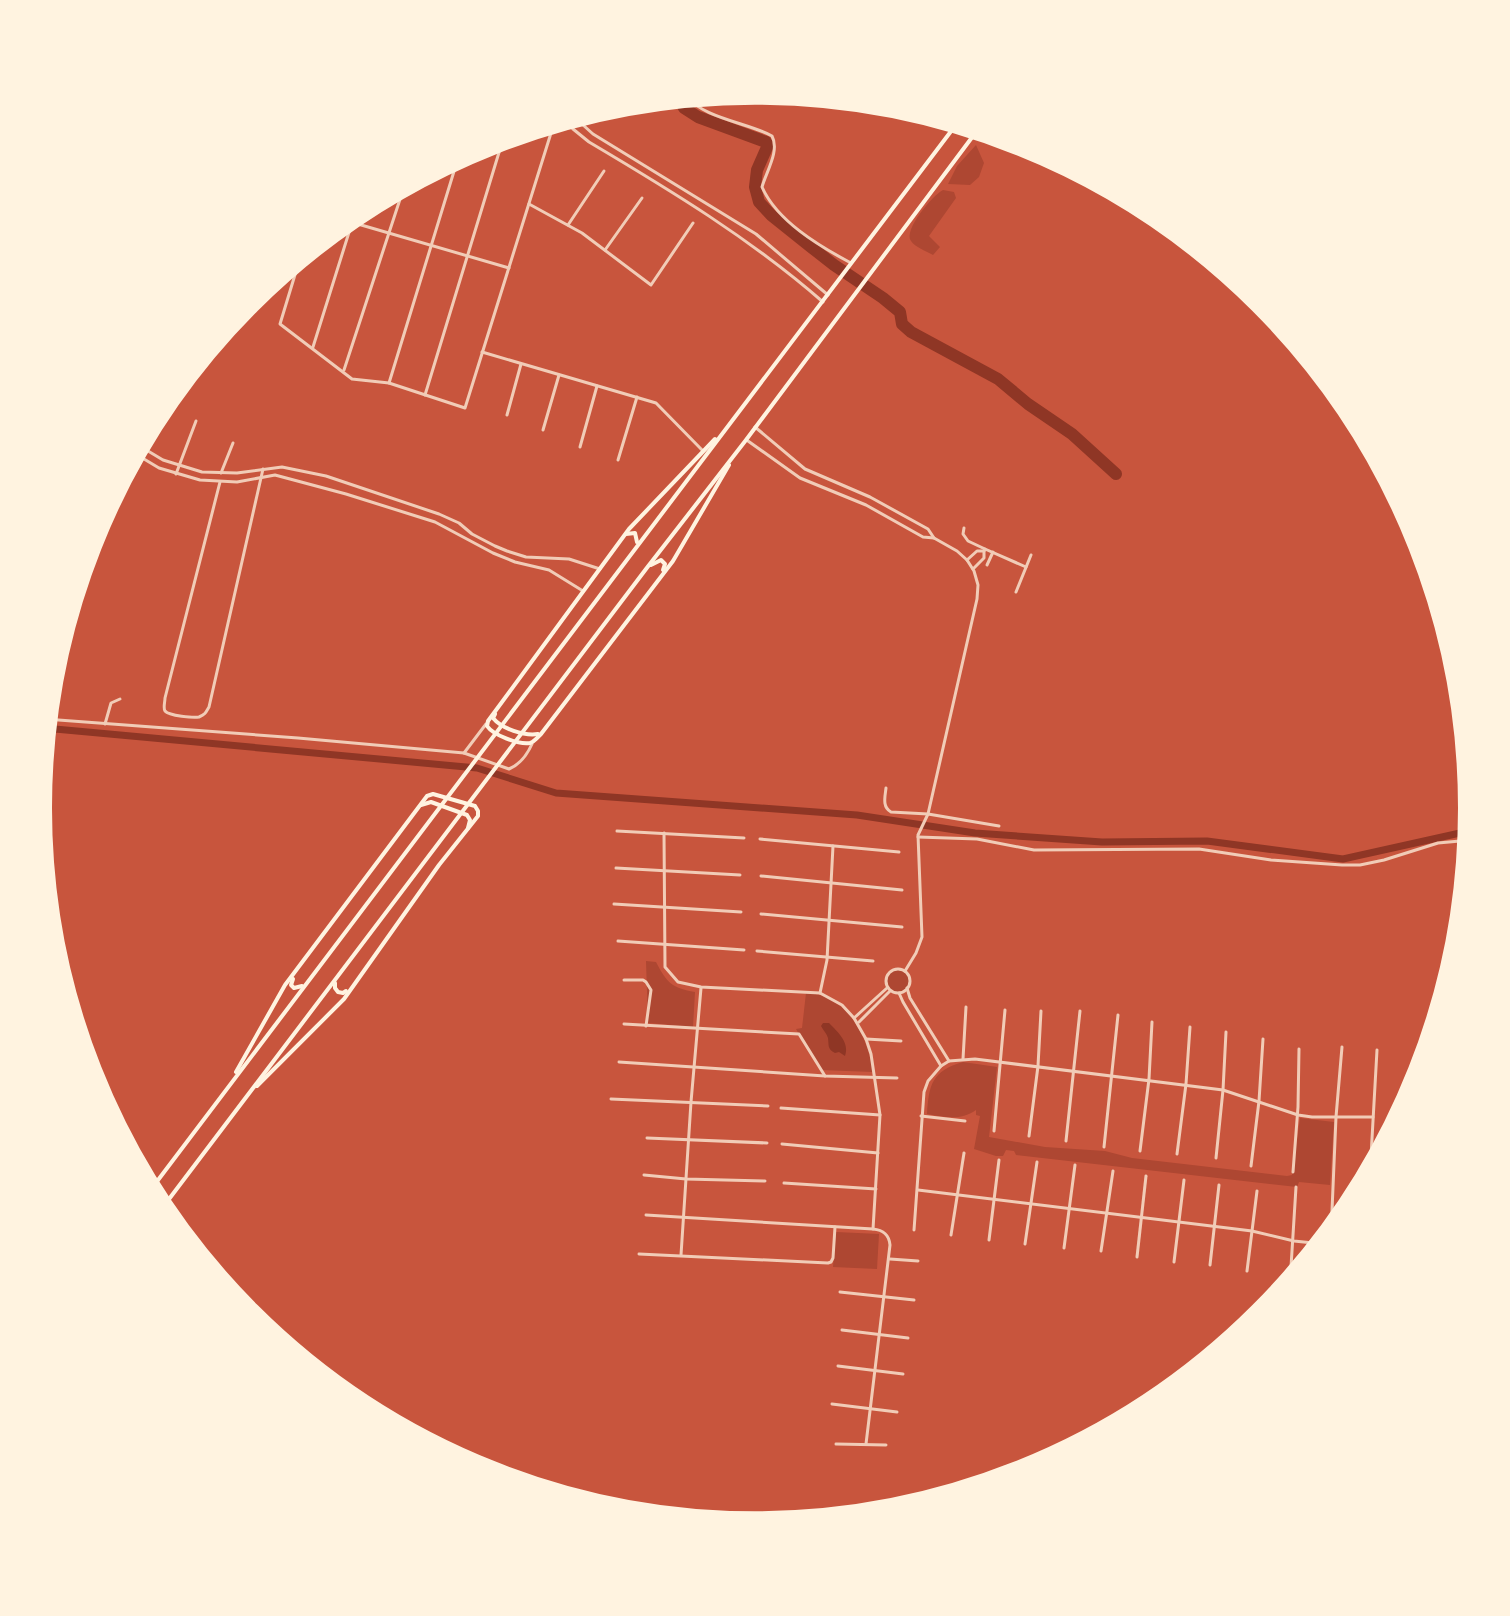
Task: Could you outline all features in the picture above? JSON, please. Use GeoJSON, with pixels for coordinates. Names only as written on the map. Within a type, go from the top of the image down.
{"type":"FeatureCollection","features":[{"type":"Feature","properties":{"kind":"main road"},"geometry":{"type":"LineString","coordinates":[[157,1181],[951,131]]}},
{"type":"Feature","properties":{"kind":"main road"},"geometry":{"type":"LineString","coordinates":[[169,1199],[972,137]]}},
{"type":"Feature","properties":{"kind":"main road"},"geometry":{"type":"LineString","coordinates":[[729,424],[624,535],[488,721],[489,729],[498,735],[526,743],[533,742],[541,734],[673,561],[739,449]]}},
{"type":"Feature","properties":{"kind":"main road"},"geometry":{"type":"LineString","coordinates":[[624,535],[635,533],[638,538],[636,545]]}},
{"type":"Feature","properties":{"kind":"main road"},"geometry":{"type":"LineString","coordinates":[[646,569],[663,561],[665,567],[658,579]]}},
{"type":"Feature","properties":{"kind":"main road"},"geometry":{"type":"LineString","coordinates":[[497,709],[493,718],[495,722],[532,735],[541,734]]}},
{"type":"Feature","properties":{"kind":"main road"},"geometry":{"type":"LineString","coordinates":[[227,1089],[285,985],[427,796],[433,794],[475,806],[478,816],[439,865],[344,999],[244,1099]]}},
{"type":"Feature","properties":{"kind":"main road"},"geometry":{"type":"LineString","coordinates":[[419,806],[431,802],[467,815],[470,820],[467,830]]}},
{"type":"Feature","properties":{"kind":"main road"},"geometry":{"type":"LineString","coordinates":[[297,970],[291,982],[294,988],[310,979]]}},
{"type":"Feature","properties":{"kind":"main road"},"geometry":{"type":"LineString","coordinates":[[340,975],[335,985],[338,992],[345,992],[354,983]]}},
{"type":"Feature","properties":{"kind":"street"},"geometry":{"type":"LineString","coordinates":[[698,106],[772,136],[776,148],[762,187],[767,198],[777,211],[849,266]]}},
{"type":"Feature","properties":{"kind":"street"},"geometry":{"type":"LineString","coordinates":[[583,125],[756,234],[828,295]]}},
{"type":"Feature","properties":{"kind":"street"},"geometry":{"type":"LineString","coordinates":[[572,127],[589,142],[752,245],[823,302]]}},
{"type":"Feature","properties":{"kind":"street"},"geometry":{"type":"LineString","coordinates":[[295,274],[280,324],[352,379],[389,383],[465,408],[551,133]]}},
{"type":"Feature","properties":{"kind":"street"},"geometry":{"type":"LineString","coordinates":[[425,395],[499,151]]}},
{"type":"Feature","properties":{"kind":"street"},"geometry":{"type":"LineString","coordinates":[[389,383],[454,171]]}},
{"type":"Feature","properties":{"kind":"street"},"geometry":{"type":"LineString","coordinates":[[568,225],[604,171]]}},
{"type":"Feature","properties":{"kind":"street"},"geometry":{"type":"LineString","coordinates":[[605,250],[642,198]]}},
{"type":"Feature","properties":{"kind":"street"},"geometry":{"type":"LineString","coordinates":[[344,372],[400,199]]}},
{"type":"Feature","properties":{"kind":"street"},"geometry":{"type":"LineString","coordinates":[[529,204],[582,233],[651,285],[693,223]]}},
{"type":"Feature","properties":{"kind":"street"},"geometry":{"type":"LineString","coordinates":[[359,225],[509,268]]}},
{"type":"Feature","properties":{"kind":"street"},"geometry":{"type":"LineString","coordinates":[[312,348],[349,232]]}},
{"type":"Feature","properties":{"kind":"street"},"geometry":{"type":"LineString","coordinates":[[482,352],[656,403],[703,451]]}},
{"type":"Feature","properties":{"kind":"street"},"geometry":{"type":"LineString","coordinates":[[507,415],[521,364]]}},
{"type":"Feature","properties":{"kind":"street"},"geometry":{"type":"LineString","coordinates":[[543,430],[559,375]]}},
{"type":"Feature","properties":{"kind":"street"},"geometry":{"type":"LineString","coordinates":[[580,447],[597,386]]}},
{"type":"Feature","properties":{"kind":"street"},"geometry":{"type":"LineString","coordinates":[[618,460],[637,397]]}},
{"type":"Feature","properties":{"kind":"street"},"geometry":{"type":"LineString","coordinates":[[176,474],[196,421]]}},
{"type":"Feature","properties":{"kind":"street"},"geometry":{"type":"LineString","coordinates":[[755,427],[805,469],[870,497],[928,529],[934,538]]}},
{"type":"Feature","properties":{"kind":"street"},"geometry":{"type":"LineString","coordinates":[[746,440],[800,478],[866,505],[923,537],[934,538],[957,551],[973,569],[978,585],[927,816],[919,834],[922,937],[905,971]]}},
{"type":"Feature","properties":{"kind":"street"},"geometry":{"type":"LineString","coordinates":[[221,473],[233,443]]}},
{"type":"Feature","properties":{"kind":"street"},"geometry":{"type":"LineString","coordinates":[[147,450],[179,466],[202,472],[221,473],[276,466],[326,476],[439,514],[517,555],[569,559],[600,569]]}},
{"type":"Feature","properties":{"kind":"street"},"geometry":{"type":"LineString","coordinates":[[142,458],[159,468],[200,480],[220,482],[275,475],[346,494],[430,520],[493,553],[558,574],[583,591]]}},
{"type":"Feature","properties":{"kind":"street"},"geometry":{"type":"LineString","coordinates":[[220,482],[165,698],[165,711],[170,715],[195,718],[202,716],[209,707],[263,469]]}},
{"type":"Feature","properties":{"kind":"street"},"geometry":{"type":"LineString","coordinates":[[800,478],[805,469]]}},
{"type":"Feature","properties":{"kind":"street"},"geometry":{"type":"LineString","coordinates":[[346,494],[349,484]]}},
{"type":"Feature","properties":{"kind":"street"},"geometry":{"type":"LineString","coordinates":[[866,505],[870,497]]}},
{"type":"Feature","properties":{"kind":"street"},"geometry":{"type":"LineString","coordinates":[[454,530],[459,523]]}},
{"type":"Feature","properties":{"kind":"street"},"geometry":{"type":"LineString","coordinates":[[964,528],[963,534],[968,541],[1026,567]]}},
{"type":"Feature","properties":{"kind":"street"},"geometry":{"type":"LineString","coordinates":[[967,560],[977,551],[985,550]]}},
{"type":"Feature","properties":{"kind":"street"},"geometry":{"type":"LineString","coordinates":[[973,569],[984,558],[985,550]]}},
{"type":"Feature","properties":{"kind":"street"},"geometry":{"type":"LineString","coordinates":[[987,565],[993,552]]}},
{"type":"Feature","properties":{"kind":"street"},"geometry":{"type":"LineString","coordinates":[[1016,592],[1031,555]]}},
{"type":"Feature","properties":{"kind":"street"},"geometry":{"type":"LineString","coordinates":[[105,724],[111,703],[120,699]]}},
{"type":"Feature","properties":{"kind":"street"},"geometry":{"type":"LineString","coordinates":[[56,720],[464,753],[509,769],[524,759],[533,742]]}},
{"type":"Feature","properties":{"kind":"street"},"geometry":{"type":"LineString","coordinates":[[464,753],[488,721]]}},
{"type":"Feature","properties":{"kind":"street"},"geometry":{"type":"LineString","coordinates":[[886,788],[888,810],[999,826]]}},
{"type":"Feature","properties":{"kind":"street"},"geometry":{"type":"LineString","coordinates":[[617,831],[744,838]]}},
{"type":"Feature","properties":{"kind":"street"},"geometry":{"type":"LineString","coordinates":[[664,833],[665,967],[678,982],[701,987],[820,993],[842,1005],[858,1023],[871,1054],[880,1115],[873,1229]]}},
{"type":"Feature","properties":{"kind":"street"},"geometry":{"type":"LineString","coordinates":[[919,834],[977,839],[1034,850],[1199,849],[1271,860],[1342,865],[1360,865],[1438,843],[1459,841]]}},
{"type":"Feature","properties":{"kind":"street"},"geometry":{"type":"LineString","coordinates":[[760,839],[899,852]]}},
{"type":"Feature","properties":{"kind":"street"},"geometry":{"type":"LineString","coordinates":[[820,993],[831,921],[833,846]]}},
{"type":"Feature","properties":{"kind":"street"},"geometry":{"type":"LineString","coordinates":[[616,868],[740,875]]}},
{"type":"Feature","properties":{"kind":"street"},"geometry":{"type":"LineString","coordinates":[[761,876],[902,890]]}},
{"type":"Feature","properties":{"kind":"street"},"geometry":{"type":"LineString","coordinates":[[614,904],[741,912]]}},
{"type":"Feature","properties":{"kind":"street"},"geometry":{"type":"LineString","coordinates":[[761,914],[902,927]]}},
{"type":"Feature","properties":{"kind":"street"},"geometry":{"type":"LineString","coordinates":[[618,941],[744,950]]}},
{"type":"Feature","properties":{"kind":"street"},"geometry":{"type":"LineString","coordinates":[[757,951],[873,961]]}},
{"type":"Feature","properties":{"kind":"street"},"geometry":{"type":"LineString","coordinates":[[941,1066],[899,993],[889,989],[886,983],[888,974],[896,969],[905,971],[910,979],[907,988],[910,998],[949,1061]]}},
{"type":"Feature","properties":{"kind":"street"},"geometry":{"type":"LineString","coordinates":[[624,980],[643,980],[649,985],[646,1026]]}},
{"type":"Feature","properties":{"kind":"street"},"geometry":{"type":"LineString","coordinates":[[681,1255],[701,987]]}},
{"type":"Feature","properties":{"kind":"street"},"geometry":{"type":"LineString","coordinates":[[899,993],[907,988]]}},
{"type":"Feature","properties":{"kind":"street"},"geometry":{"type":"LineString","coordinates":[[854,1018],[889,989]]}},
{"type":"Feature","properties":{"kind":"street"},"geometry":{"type":"LineString","coordinates":[[858,1023],[889,989]]}},
{"type":"Feature","properties":{"kind":"street"},"geometry":{"type":"LineString","coordinates":[[963,1059],[966,1007]]}},
{"type":"Feature","properties":{"kind":"street"},"geometry":{"type":"LineString","coordinates":[[994,1131],[1005,1010]]}},
{"type":"Feature","properties":{"kind":"street"},"geometry":{"type":"LineString","coordinates":[[911,1016],[918,1011]]}},
{"type":"Feature","properties":{"kind":"street"},"geometry":{"type":"LineString","coordinates":[[1029,1136],[1041,1011]]}},
{"type":"Feature","properties":{"kind":"street"},"geometry":{"type":"LineString","coordinates":[[1066,1141],[1080,1011]]}},
{"type":"Feature","properties":{"kind":"street"},"geometry":{"type":"LineString","coordinates":[[1104,1147],[1118,1015]]}},
{"type":"Feature","properties":{"kind":"street"},"geometry":{"type":"LineString","coordinates":[[1140,1151],[1152,1022]]}},
{"type":"Feature","properties":{"kind":"street"},"geometry":{"type":"LineString","coordinates":[[624,1024],[799,1034],[825,1076]]}},
{"type":"Feature","properties":{"kind":"street"},"geometry":{"type":"LineString","coordinates":[[1177,1154],[1190,1027]]}},
{"type":"Feature","properties":{"kind":"street"},"geometry":{"type":"LineString","coordinates":[[1216,1158],[1226,1032]]}},
{"type":"Feature","properties":{"kind":"street"},"geometry":{"type":"LineString","coordinates":[[866,1039],[901,1041]]}},
{"type":"Feature","properties":{"kind":"street"},"geometry":{"type":"LineString","coordinates":[[1251,1166],[1263,1039]]}},
{"type":"Feature","properties":{"kind":"street"},"geometry":{"type":"LineString","coordinates":[[1332,1212],[1342,1047]]}},
{"type":"Feature","properties":{"kind":"street"},"geometry":{"type":"LineString","coordinates":[[1293,1172],[1299,1049]]}},
{"type":"Feature","properties":{"kind":"street"},"geometry":{"type":"LineString","coordinates":[[1371,1151],[1377,1050]]}},
{"type":"Feature","properties":{"kind":"street"},"geometry":{"type":"LineString","coordinates":[[914,1230],[924,1092],[928,1081],[949,1061],[1001,1062],[1149,1079],[1223,1090],[1298,1115],[1373,1117]]}},
{"type":"Feature","properties":{"kind":"street"},"geometry":{"type":"LineString","coordinates":[[619,1062],[897,1078]]}},
{"type":"Feature","properties":{"kind":"street"},"geometry":{"type":"LineString","coordinates":[[611,1099],[768,1106]]}},
{"type":"Feature","properties":{"kind":"street"},"geometry":{"type":"LineString","coordinates":[[781,1108],[880,1115]]}},
{"type":"Feature","properties":{"kind":"street"},"geometry":{"type":"LineString","coordinates":[[921,1116],[965,1121]]}},
{"type":"Feature","properties":{"kind":"street"},"geometry":{"type":"LineString","coordinates":[[647,1138],[767,1143]]}},
{"type":"Feature","properties":{"kind":"street"},"geometry":{"type":"LineString","coordinates":[[782,1144],[878,1153]]}},
{"type":"Feature","properties":{"kind":"street"},"geometry":{"type":"LineString","coordinates":[[951,1235],[964,1153]]}},
{"type":"Feature","properties":{"kind":"street"},"geometry":{"type":"LineString","coordinates":[[989,1240],[999,1160]]}},
{"type":"Feature","properties":{"kind":"street"},"geometry":{"type":"LineString","coordinates":[[1025,1244],[1037,1162]]}},
{"type":"Feature","properties":{"kind":"street"},"geometry":{"type":"LineString","coordinates":[[1064,1248],[1075,1165]]}},
{"type":"Feature","properties":{"kind":"street"},"geometry":{"type":"LineString","coordinates":[[1101,1251],[1113,1171]]}},
{"type":"Feature","properties":{"kind":"street"},"geometry":{"type":"LineString","coordinates":[[644,1175],[765,1181]]}},
{"type":"Feature","properties":{"kind":"street"},"geometry":{"type":"LineString","coordinates":[[1137,1257],[1146,1176]]}},
{"type":"Feature","properties":{"kind":"street"},"geometry":{"type":"LineString","coordinates":[[1174,1262],[1184,1180]]}},
{"type":"Feature","properties":{"kind":"street"},"geometry":{"type":"LineString","coordinates":[[784,1183],[876,1189]]}},
{"type":"Feature","properties":{"kind":"street"},"geometry":{"type":"LineString","coordinates":[[1210,1265],[1219,1185]]}},
{"type":"Feature","properties":{"kind":"street"},"geometry":{"type":"LineString","coordinates":[[1292,1265],[1296,1187]]}},
{"type":"Feature","properties":{"kind":"street"},"geometry":{"type":"LineString","coordinates":[[917,1190],[1215,1226],[1309,1243]]}},
{"type":"Feature","properties":{"kind":"street"},"geometry":{"type":"LineString","coordinates":[[1247,1271],[1257,1191]]}},
{"type":"Feature","properties":{"kind":"street"},"geometry":{"type":"LineString","coordinates":[[646,1215],[881,1230],[889,1239],[888,1259],[866,1444]]}},
{"type":"Feature","properties":{"kind":"street"},"geometry":{"type":"LineString","coordinates":[[639,1254],[828,1263],[833,1258],[835,1227]]}},
{"type":"Feature","properties":{"kind":"street"},"geometry":{"type":"LineString","coordinates":[[888,1259],[918,1261]]}},
{"type":"Feature","properties":{"kind":"street"},"geometry":{"type":"LineString","coordinates":[[840,1292],[914,1300]]}},
{"type":"Feature","properties":{"kind":"street"},"geometry":{"type":"LineString","coordinates":[[842,1330],[908,1338]]}},
{"type":"Feature","properties":{"kind":"street"},"geometry":{"type":"LineString","coordinates":[[838,1366],[903,1374]]}},
{"type":"Feature","properties":{"kind":"street"},"geometry":{"type":"LineString","coordinates":[[832,1404],[897,1412]]}},
{"type":"Feature","properties":{"kind":"street"},"geometry":{"type":"LineString","coordinates":[[836,1444],[886,1445]]}},
{"type":"Feature","properties":{"kind":"shaded area"},"geometry":{"type":"Polygon","coordinates":[[[976,145],[984,163],[979,177],[970,185],[948,184],[957,166],[976,145]]]}},
{"type":"Feature","properties":{"kind":"shaded area"},"geometry":{"type":"Polygon","coordinates":[[[943,190],[954,192],[956,198],[929,236],[940,247],[933,255],[911,241],[911,229],[920,213],[943,190]]]}},
{"type":"Feature","properties":{"kind":"shaded area"},"geometry":{"type":"Polygon","coordinates":[[[646,961],[656,962],[667,980],[675,986],[695,992],[693,1027],[648,1023],[646,961]]]}},
{"type":"Feature","properties":{"kind":"shaded area"},"geometry":{"type":"Polygon","coordinates":[[[898,969],[909,976],[910,981],[903,992],[898,993],[887,986],[886,981],[893,970],[898,969]]]}},
{"type":"Feature","properties":{"kind":"shaded area"},"geometry":{"type":"Polygon","coordinates":[[[806,993],[833,1001],[853,1019],[866,1045],[873,1072],[820,1070],[796,1029],[802,1028],[806,993]]]}},
{"type":"Feature","properties":{"kind":"shaded area"},"geometry":{"type":"Polygon","coordinates":[[[829,1023],[842,1038],[846,1047],[845,1056],[830,1048],[821,1026],[829,1023]]]}},
{"type":"Feature","properties":{"kind":"shaded area"},"geometry":{"type":"Polygon","coordinates":[[[963,1062],[997,1067],[989,1137],[1045,1147],[1105,1151],[1132,1158],[1287,1176],[1292,1175],[1300,1118],[1334,1122],[1330,1185],[1299,1182],[1297,1187],[1016,1155],[1014,1151],[1006,1150],[1003,1156],[996,1156],[974,1149],[980,1116],[976,1115],[976,1110],[958,1117],[927,1114],[934,1080],[945,1070],[963,1062]]]}},
{"type":"Feature","properties":{"kind":"shaded area"},"geometry":{"type":"Polygon","coordinates":[[[836,1232],[879,1234],[877,1269],[833,1267],[836,1232]]]}},
{"type":"Feature","properties":{"kind":"waterway"},"geometry":{"type":"LineString","coordinates":[[684,107],[698,117],[766,142],[768,145],[757,170],[755,187],[759,202],[771,215],[900,312],[902,324],[911,332],[998,379],[1072,434],[1116,474]]}},
{"type":"Feature","properties":{"kind":"waterway"},"geometry":{"type":"LineString","coordinates":[[55,729],[477,768],[556,793],[857,815],[975,833],[1102,842],[1207,841],[1343,859],[1459,833]]}}]}
